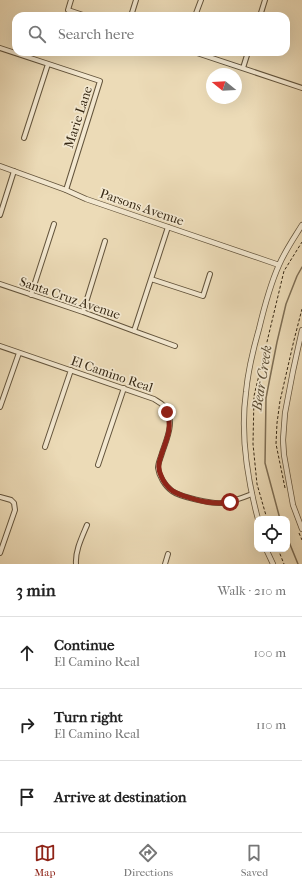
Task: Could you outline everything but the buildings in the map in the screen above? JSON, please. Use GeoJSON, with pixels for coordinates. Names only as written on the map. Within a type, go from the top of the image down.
{"type":"FeatureCollection","features":[{"type":"Feature","properties":{"kind":"street"},"geometry":{"type":"LineString","coordinates":[[71,0],[68,10],[74,12]]}},
{"type":"Feature","properties":{"kind":"street"},"geometry":{"type":"LineString","coordinates":[[132,12],[136,0]]}},
{"type":"Feature","properties":{"kind":"street"},"geometry":{"type":"LineString","coordinates":[[196,12],[201,0]]}},
{"type":"Feature","properties":{"kind":"street"},"geometry":{"type":"LineString","coordinates":[[261,12],[265,0]]}},
{"type":"Feature","properties":{"kind":"street","name":"Marie Lane"},"geometry":{"type":"LineString","coordinates":[[0,48],[12,52]]}},
{"type":"Feature","properties":{"kind":"street","name":"Marie Lane"},"geometry":{"type":"LineString","coordinates":[[24,56],[100,81],[66,190]]}},
{"type":"Feature","properties":{"kind":"street"},"geometry":{"type":"LineString","coordinates":[[206,56],[302,87]]}},
{"type":"Feature","properties":{"kind":"street"},"geometry":{"type":"LineString","coordinates":[[243,68],[247,56]]}},
{"type":"Feature","properties":{"kind":"street"},"geometry":{"type":"LineString","coordinates":[[24,138],[48,64]]}},
{"type":"Feature","properties":{"kind":"street","name":"Parsons Avenue"},"geometry":{"type":"LineString","coordinates":[[0,166],[66,190],[86,199],[279,265]]}},
{"type":"Feature","properties":{"kind":"street"},"geometry":{"type":"LineString","coordinates":[[0,215],[14,171]]}},
{"type":"Feature","properties":{"kind":"street"},"geometry":{"type":"LineString","coordinates":[[31,295],[54,224]]}},
{"type":"Feature","properties":{"kind":"street"},"geometry":{"type":"LineString","coordinates":[[257,516],[245,451],[245,393],[257,334],[270,288],[279,265],[302,225]]}},
{"type":"Feature","properties":{"kind":"street"},"geometry":{"type":"LineString","coordinates":[[134,331],[168,227]]}},
{"type":"Feature","properties":{"kind":"street"},"geometry":{"type":"LineString","coordinates":[[83,312],[105,241]]}},
{"type":"Feature","properties":{"kind":"street"},"geometry":{"type":"LineString","coordinates":[[151,279],[203,296],[210,274]]}},
{"type":"Feature","properties":{"kind":"street","name":"Santa Cruz Avenue"},"geometry":{"type":"LineString","coordinates":[[0,284],[83,312],[175,346]]}},
{"type":"Feature","properties":{"kind":"street"},"geometry":{"type":"LineString","coordinates":[[302,330],[285,413],[283,440],[284,456],[293,505],[302,529]]}},
{"type":"Feature","properties":{"kind":"street","name":"El Camino Real"},"geometry":{"type":"LineString","coordinates":[[0,346],[124,388],[154,399],[164,406],[170,419],[170,428],[158,467],[166,485],[173,492],[197,500],[220,504],[252,494]]}},
{"type":"Feature","properties":{"kind":"street"},"geometry":{"type":"LineString","coordinates":[[0,407],[18,353]]}},
{"type":"Feature","properties":{"kind":"street"},"geometry":{"type":"LineString","coordinates":[[45,447],[71,370]]}},
{"type":"Feature","properties":{"kind":"street"},"geometry":{"type":"LineString","coordinates":[[98,465],[124,388]]}},
{"type":"Feature","properties":{"kind":"street"},"geometry":{"type":"LineString","coordinates":[[0,497],[11,500],[14,503],[15,510],[0,553]]}},
{"type":"Feature","properties":{"kind":"street"},"geometry":{"type":"LineString","coordinates":[[76,564],[77,552],[87,525]]}},
{"type":"Feature","properties":{"kind":"street"},"geometry":{"type":"LineString","coordinates":[[267,552],[273,564]]}},
{"type":"Feature","properties":{"kind":"street"},"geometry":{"type":"LineString","coordinates":[[165,564],[168,554]]}},
{"type":"Feature","properties":{"kind":"path"},"geometry":{"type":"LineString","coordinates":[[266,516],[257,484],[253,444],[254,396],[284,271],[302,242]]}},
{"type":"Feature","properties":{"kind":"path"},"geometry":{"type":"LineString","coordinates":[[279,552],[284,564]]}},
{"type":"Feature","properties":{"kind":"waterway","name":"Bear Creek"},"geometry":{"type":"LineString","coordinates":[[279,516],[265,463],[266,398],[286,304],[302,267]]}},
{"type":"Feature","properties":{"kind":"waterway","name":"Bear Creek"},"geometry":{"type":"LineString","coordinates":[[290,544],[298,564]]}},
{"type":"Feature","properties":{"kind":"route"},"geometry":{"type":"LineString","coordinates":[[167,412],[170,419],[170,428],[158,467],[166,485],[173,492],[197,500],[220,504],[230,502]]}}]}
